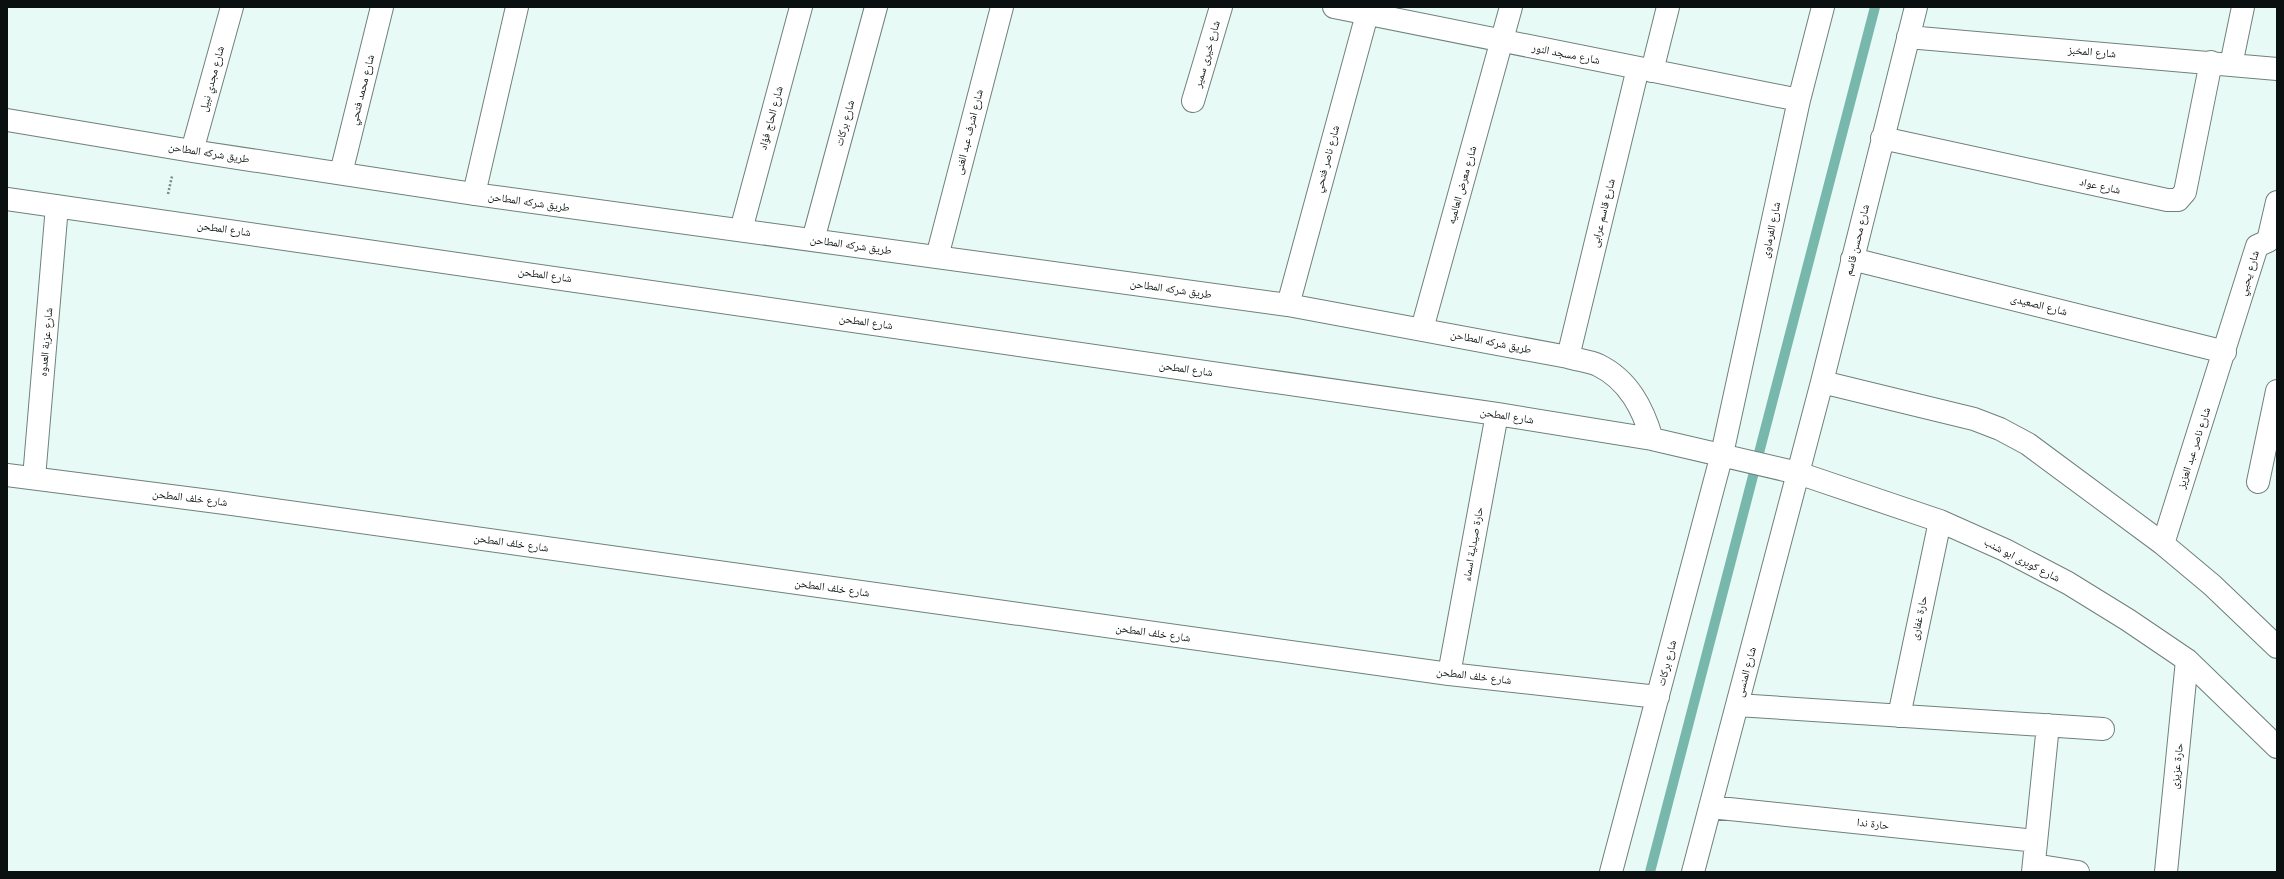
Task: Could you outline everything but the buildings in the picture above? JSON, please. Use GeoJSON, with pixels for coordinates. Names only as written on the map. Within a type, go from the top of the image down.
{"type":"FeatureCollection","features":[{"type":"Feature","properties":{"kind":"street","name":"شارع مجدي نبيل"},"geometry":{"type":"LineString","coordinates":[[192,151],[232,7]]}},
{"type":"Feature","properties":{"kind":"street","name":"شارع محمد فتحي"},"geometry":{"type":"LineString","coordinates":[[341,172],[382,7]]}},
{"type":"Feature","properties":{"kind":"street"},"geometry":{"type":"LineString","coordinates":[[474,194],[517,7]]}},
{"type":"Feature","properties":{"kind":"street","name":"شارع الحاج فؤاد"},"geometry":{"type":"LineString","coordinates":[[742,230],[801,7]]}},
{"type":"Feature","properties":{"kind":"street","name":"شارع بركات"},"geometry":{"type":"LineString","coordinates":[[813,240],[876,7]]}},
{"type":"Feature","properties":{"kind":"street","name":"شارع اشرف عبد الغنى"},"geometry":{"type":"LineString","coordinates":[[937,257],[1002,7]]}},
{"type":"Feature","properties":{"kind":"street","name":"شارع خيرى سمير"},"geometry":{"type":"LineString","coordinates":[[1193,101],[1221,7]]}},
{"type":"Feature","properties":{"kind":"street","name":"شارع مسجد النور"},"geometry":{"type":"LineString","coordinates":[[1334,7],[1368,10],[1502,41],[1799,100]]}},
{"type":"Feature","properties":{"kind":"street","name":"شارع معرض العالميه"},"geometry":{"type":"LineString","coordinates":[[1422,329],[1512,7]]}},
{"type":"Feature","properties":{"kind":"street","name":"شارع قاسم عرابى"},"geometry":{"type":"LineString","coordinates":[[1568,357],[1645,69],[1668,7]]}},
{"type":"Feature","properties":{"kind":"street","name":"شارع الفرماوى"},"geometry":{"type":"LineString","coordinates":[[1722,454],[1799,100],[1823,7]]}},
{"type":"Feature","properties":{"kind":"street","name":"شارع محسن قاسم"},"geometry":{"type":"LineString","coordinates":[[1798,473],[1916,7]]}},
{"type":"Feature","properties":{"kind":"street"},"geometry":{"type":"LineString","coordinates":[[2221,64],[2243,7]]}},
{"type":"Feature","properties":{"kind":"street","name":"شارع ناصر فتحي"},"geometry":{"type":"LineString","coordinates":[[1288,305],[1368,10]]}},
{"type":"Feature","properties":{"kind":"street","name":"شارع المخبز"},"geometry":{"type":"LineString","coordinates":[[1908,37],[2277,69]]}},
{"type":"Feature","properties":{"kind":"street","name":"شارع عواد"},"geometry":{"type":"LineString","coordinates":[[1882,138],[2159,199],[2178,200],[2186,192],[2221,64]]}},
{"type":"Feature","properties":{"kind":"street","name":"طريق شركه المطاحن"},"geometry":{"type":"LineString","coordinates":[[7,120],[192,151],[341,172],[474,194],[1288,305],[1568,357],[1597,365],[1618,378],[1634,396],[1646,417],[1652,439]]}},
{"type":"Feature","properties":{"kind":"street","name":"شارع المطحن"},"geometry":{"type":"LineString","coordinates":[[7,199],[1496,414],[1652,439],[1722,454]]}},
{"type":"Feature","properties":{"kind":"street","name":"شارع يحيي"},"geometry":{"type":"LineString","coordinates":[[2225,352],[2257,246],[2268,242],[2277,202]]}},
{"type":"Feature","properties":{"kind":"street","name":"شارع عزبة العدوه"},"geometry":{"type":"LineString","coordinates":[[34,478],[57,206]]}},
{"type":"Feature","properties":{"kind":"street","name":"شارع الصعيدى"},"geometry":{"type":"LineString","coordinates":[[1852,259],[2225,352]]}},
{"type":"Feature","properties":{"kind":"street","name":"شارع ناصر عبد العزيز"},"geometry":{"type":"LineString","coordinates":[[2163,544],[2225,352]]}},
{"type":"Feature","properties":{"kind":"street"},"geometry":{"type":"LineString","coordinates":[[1822,382],[1960,415],[2000,429],[2028,444],[2163,544],[2212,584],[2277,647]]}},
{"type":"Feature","properties":{"kind":"street"},"geometry":{"type":"LineString","coordinates":[[2258,482],[2277,392]]}},
{"type":"Feature","properties":{"kind":"street","name":"حارة صيدلية اسماء"},"geometry":{"type":"LineString","coordinates":[[1449,674],[1496,414]]}},
{"type":"Feature","properties":{"kind":"street","name":"شارع بركات"},"geometry":{"type":"LineString","coordinates":[[1611,872],[1722,454]]}},
{"type":"Feature","properties":{"kind":"street","name":"شارع كوبرى ابو شنب"},"geometry":{"type":"LineString","coordinates":[[1722,454],[1798,473],[1940,521],[2005,550],[2068,583],[2128,620],[2187,660],[2277,747]]}},
{"type":"Feature","properties":{"kind":"street","name":"شارع المنسى"},"geometry":{"type":"LineString","coordinates":[[1694,872],[1798,473]]}},
{"type":"Feature","properties":{"kind":"street","name":"شارع خلف المطحن"},"geometry":{"type":"LineString","coordinates":[[7,475],[225,503],[1449,674],[1658,697]]}},
{"type":"Feature","properties":{"kind":"street","name":"حارة غفارى"},"geometry":{"type":"LineString","coordinates":[[1899,716],[1940,521]]}},
{"type":"Feature","properties":{"kind":"street","name":"حارة عزيزى"},"geometry":{"type":"LineString","coordinates":[[2166,872],[2187,660]]}},
{"type":"Feature","properties":{"kind":"street"},"geometry":{"type":"LineString","coordinates":[[1737,705],[2103,729]]}},
{"type":"Feature","properties":{"kind":"street"},"geometry":{"type":"LineString","coordinates":[[2048,725],[2034,869],[2078,872]]}},
{"type":"Feature","properties":{"kind":"street","name":"حارة ندا"},"geometry":{"type":"LineString","coordinates":[[1710,807],[2036,841]]}},
{"type":"Feature","properties":{"kind":"path"},"geometry":{"type":"LineString","coordinates":[[168,196],[172,177]]}},
{"type":"Feature","properties":{"kind":"waterway"},"geometry":{"type":"LineString","coordinates":[[1650,872],[1875,7]]}}]}
